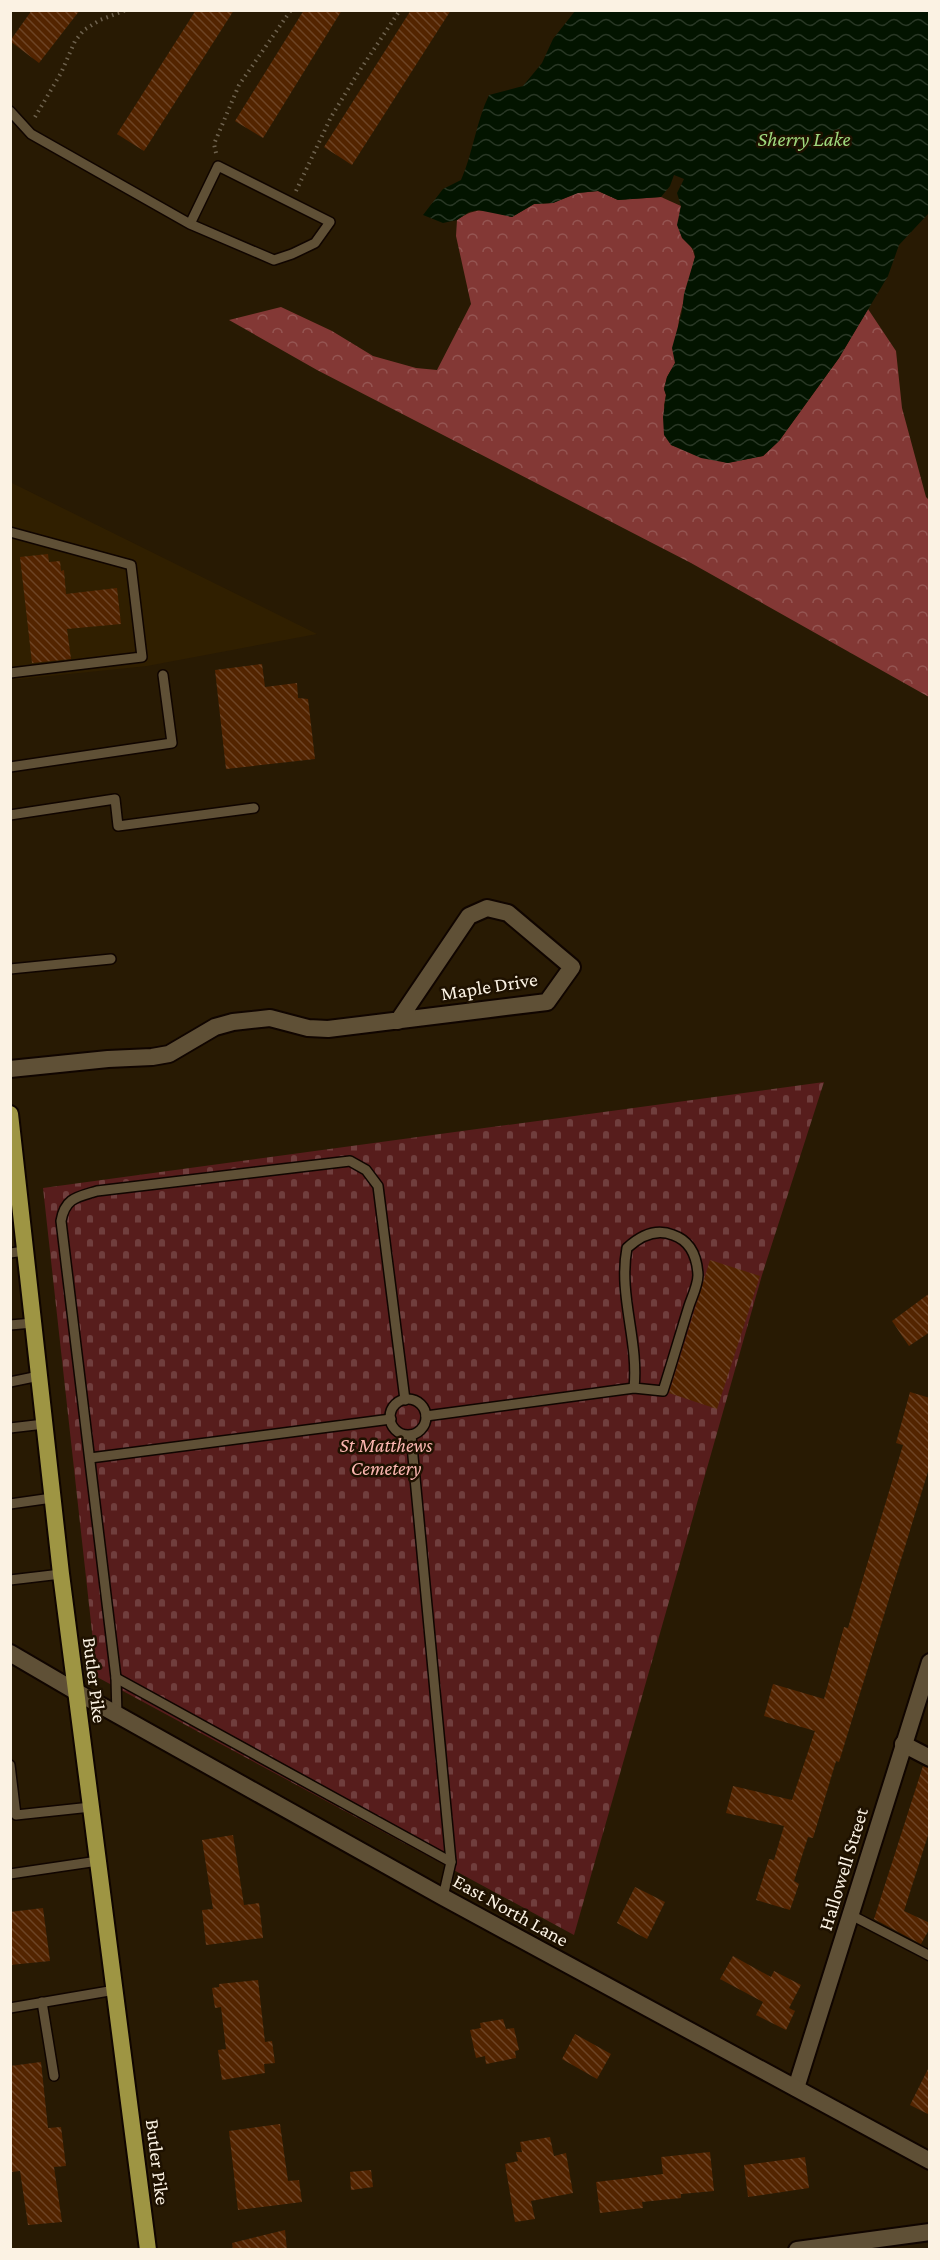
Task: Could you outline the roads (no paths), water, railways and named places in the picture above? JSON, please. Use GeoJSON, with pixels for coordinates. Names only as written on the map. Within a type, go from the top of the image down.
{"type":"FeatureCollection","features":[{"type":"Feature","properties":{"kind":"main road","name":"Butler Pike"},"geometry":{"type":"LineString","coordinates":[[10,1114],[18,1252],[33,1323],[75,1691],[148,2250]]}},
{"type":"Feature","properties":{"kind":"street","name":"Maple Drive"},"geometry":{"type":"LineString","coordinates":[[10,1069],[170,1054],[215,1027],[233,1022],[270,1018],[308,1028],[328,1029],[398,1021],[547,1002],[572,967],[508,914],[487,908],[469,916],[398,1021]]}},
{"type":"Feature","properties":{"kind":"street","name":"East North Lane"},"geometry":{"type":"LineString","coordinates":[[10,1653],[117,1716],[443,1897],[930,2161]]}},
{"type":"Feature","properties":{"kind":"street","name":"Hallowell Street"},"geometry":{"type":"LineString","coordinates":[[796,2088],[930,1662]]}},
{"type":"Feature","properties":{"kind":"street"},"geometry":{"type":"LineString","coordinates":[[903,1744],[930,1758]]}},
{"type":"Feature","properties":{"kind":"street"},"geometry":{"type":"LineString","coordinates":[[797,2250],[930,2232]]}},
{"type":"Feature","properties":{"kind":"lane"},"geometry":{"type":"LineString","coordinates":[[10,111],[31,134],[190,224],[274,260],[315,243],[330,222],[218,166],[190,224]]}},
{"type":"Feature","properties":{"kind":"lane"},"geometry":{"type":"LineString","coordinates":[[10,532],[131,565],[142,657],[10,673]]}},
{"type":"Feature","properties":{"kind":"lane"},"geometry":{"type":"LineString","coordinates":[[10,767],[172,743],[163,675]]}},
{"type":"Feature","properties":{"kind":"lane"},"geometry":{"type":"LineString","coordinates":[[10,815],[115,799],[118,826],[254,808]]}},
{"type":"Feature","properties":{"kind":"lane"},"geometry":{"type":"LineString","coordinates":[[10,969],[111,958]]}},
{"type":"Feature","properties":{"kind":"lane"},"geometry":{"type":"LineString","coordinates":[[117,1716],[116,1678],[61,1221],[63,1210],[72,1199],[97,1191],[350,1161],[366,1170],[378,1186],[405,1400]]}},
{"type":"Feature","properties":{"kind":"lane"},"geometry":{"type":"LineString","coordinates":[[426,1416],[634,1388],[663,1391],[698,1278],[695,1257],[685,1240],[671,1234],[658,1232],[649,1234],[638,1238],[627,1248],[624,1282],[634,1341],[636,1370],[634,1388]]}},
{"type":"Feature","properties":{"kind":"lane"},"geometry":{"type":"LineString","coordinates":[[10,1325],[33,1323]]}},
{"type":"Feature","properties":{"kind":"lane"},"geometry":{"type":"LineString","coordinates":[[10,1382],[39,1377]]}},
{"type":"Feature","properties":{"kind":"lane"},"geometry":{"type":"LineString","coordinates":[[405,1400],[418,1402],[423,1407],[426,1416],[422,1428],[411,1435],[397,1431],[391,1419],[392,1410],[405,1400]]}},
{"type":"Feature","properties":{"kind":"lane"},"geometry":{"type":"LineString","coordinates":[[90,1458],[391,1419]]}},
{"type":"Feature","properties":{"kind":"lane"},"geometry":{"type":"LineString","coordinates":[[10,1428],[44,1424]]}},
{"type":"Feature","properties":{"kind":"lane"},"geometry":{"type":"LineString","coordinates":[[411,1435],[450,1862],[443,1897]]}},
{"type":"Feature","properties":{"kind":"lane"},"geometry":{"type":"LineString","coordinates":[[10,1504],[52,1498]]}},
{"type":"Feature","properties":{"kind":"lane"},"geometry":{"type":"LineString","coordinates":[[10,1580],[61,1574]]}},
{"type":"Feature","properties":{"kind":"lane"},"geometry":{"type":"LineString","coordinates":[[116,1678],[450,1862]]}},
{"type":"Feature","properties":{"kind":"lane"},"geometry":{"type":"LineString","coordinates":[[10,1765],[16,1815],[91,1807]]}},
{"type":"Feature","properties":{"kind":"lane"},"geometry":{"type":"LineString","coordinates":[[10,1874],[98,1861]]}},
{"type":"Feature","properties":{"kind":"lane"},"geometry":{"type":"LineString","coordinates":[[851,1915],[930,1956]]}},
{"type":"Feature","properties":{"kind":"lane"},"geometry":{"type":"LineString","coordinates":[[10,2008],[115,1990]]}},
{"type":"Feature","properties":{"kind":"lane"},"geometry":{"type":"LineString","coordinates":[[42,2002],[54,2076]]}},
{"type":"Feature","properties":{"kind":"water","name":"Sherry Lake"},"geometry":{"type":"Polygon","coordinates":[[[575,11],[929,11],[928,214],[899,245],[888,276],[839,358],[779,441],[763,456],[728,463],[701,458],[671,445],[664,435],[663,417],[666,395],[664,389],[667,377],[675,363],[672,348],[695,257],[694,250],[682,238],[677,225],[681,206],[677,193],[684,179],[674,175],[670,186],[661,197],[618,200],[598,191],[578,193],[553,203],[534,204],[512,217],[478,210],[469,212],[457,220],[443,223],[423,215],[443,189],[461,180],[489,95],[523,86],[542,63],[553,39],[575,11]]]}},
{"type":"Feature","properties":{"kind":"park label","name":"St Matthews Cemetery"},"geometry":{"type":"Point","coordinates":[386,1456]}}]}
